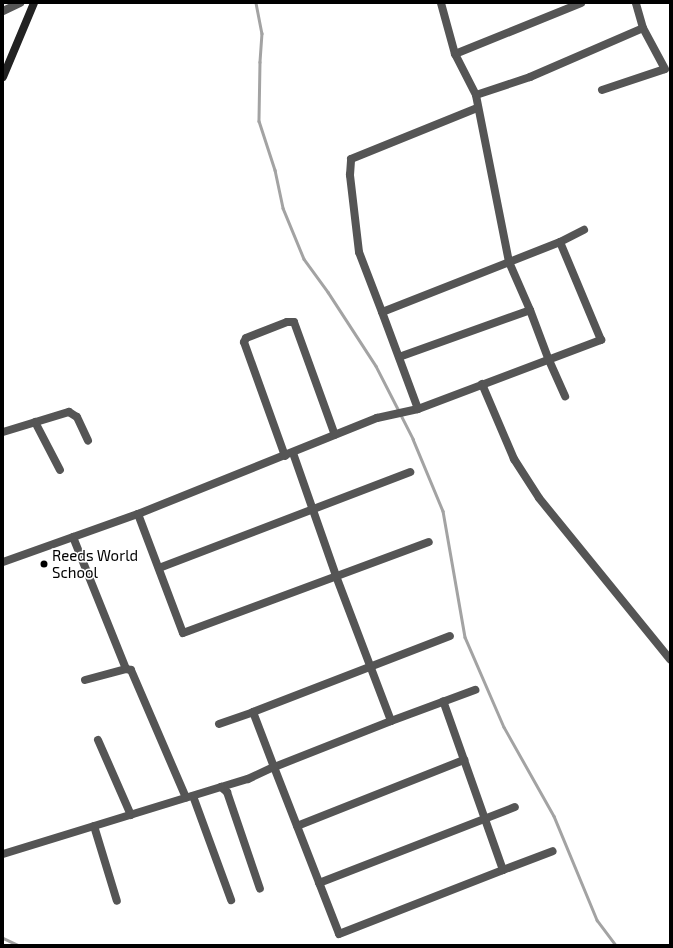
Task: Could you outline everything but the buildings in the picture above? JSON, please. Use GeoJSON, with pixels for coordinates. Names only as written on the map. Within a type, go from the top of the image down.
{"type":"FeatureCollection","features":[{"type":"Feature","properties":{"kind":"street"},"geometry":{"type":"LineString","coordinates":[[3,11],[20,3]]}},
{"type":"Feature","properties":{"kind":"street"},"geometry":{"type":"LineString","coordinates":[[3,77],[34,3]]}},
{"type":"Feature","properties":{"kind":"street"},"geometry":{"type":"LineString","coordinates":[[441,3],[455,54],[476,95],[477,108],[509,262],[530,310],[564,396]]}},
{"type":"Feature","properties":{"kind":"street"},"geometry":{"type":"LineString","coordinates":[[455,54],[581,3]]}},
{"type":"Feature","properties":{"kind":"street"},"geometry":{"type":"LineString","coordinates":[[602,90],[665,70],[643,28],[636,3]]}},
{"type":"Feature","properties":{"kind":"street"},"geometry":{"type":"LineString","coordinates":[[476,95],[530,77],[643,28]]}},
{"type":"Feature","properties":{"kind":"street"},"geometry":{"type":"LineString","coordinates":[[418,409],[359,252],[350,175],[351,159],[477,108]]}},
{"type":"Feature","properties":{"kind":"street"},"geometry":{"type":"LineString","coordinates":[[382,312],[560,242],[584,230]]}},
{"type":"Feature","properties":{"kind":"street"},"geometry":{"type":"LineString","coordinates":[[3,562],[138,514],[335,435],[392,414],[418,409],[548,358],[601,340],[560,242]]}},
{"type":"Feature","properties":{"kind":"street"},"geometry":{"type":"LineString","coordinates":[[399,358],[530,310]]}},
{"type":"Feature","properties":{"kind":"street"},"geometry":{"type":"LineString","coordinates":[[335,435],[294,322],[287,322],[246,338],[244,342],[289,454],[313,508],[336,576],[391,721]]}},
{"type":"Feature","properties":{"kind":"street"},"geometry":{"type":"LineString","coordinates":[[482,384],[514,459],[539,498],[670,659]]}},
{"type":"Feature","properties":{"kind":"street"},"geometry":{"type":"LineString","coordinates":[[3,432],[69,412],[73,413],[77,417],[88,441]]}},
{"type":"Feature","properties":{"kind":"street"},"geometry":{"type":"LineString","coordinates":[[35,422],[60,470]]}},
{"type":"Feature","properties":{"kind":"street"},"geometry":{"type":"LineString","coordinates":[[159,568],[410,472]]}},
{"type":"Feature","properties":{"kind":"street"},"geometry":{"type":"LineString","coordinates":[[138,514],[183,633],[429,542]]}},
{"type":"Feature","properties":{"kind":"street"},"geometry":{"type":"LineString","coordinates":[[73,537],[126,669]]}},
{"type":"Feature","properties":{"kind":"street"},"geometry":{"type":"LineString","coordinates":[[220,724],[450,636]]}},
{"type":"Feature","properties":{"kind":"street"},"geometry":{"type":"LineString","coordinates":[[85,680],[126,669],[131,670],[189,797],[231,900]]}},
{"type":"Feature","properties":{"kind":"street"},"geometry":{"type":"LineString","coordinates":[[3,854],[248,779],[274,767],[391,721],[475,690]]}},
{"type":"Feature","properties":{"kind":"street"},"geometry":{"type":"LineString","coordinates":[[443,701],[503,870]]}},
{"type":"Feature","properties":{"kind":"street"},"geometry":{"type":"LineString","coordinates":[[253,712],[339,934],[553,851]]}},
{"type":"Feature","properties":{"kind":"street"},"geometry":{"type":"LineString","coordinates":[[98,740],[131,815]]}},
{"type":"Feature","properties":{"kind":"street"},"geometry":{"type":"LineString","coordinates":[[297,826],[464,760]]}},
{"type":"Feature","properties":{"kind":"street"},"geometry":{"type":"LineString","coordinates":[[222,787],[228,792],[260,889]]}},
{"type":"Feature","properties":{"kind":"street"},"geometry":{"type":"LineString","coordinates":[[319,883],[515,807]]}},
{"type":"Feature","properties":{"kind":"street"},"geometry":{"type":"LineString","coordinates":[[94,826],[117,901]]}},
{"type":"Feature","properties":{"kind":"waterway"},"geometry":{"type":"LineString","coordinates":[[256,3],[262,33],[259,121],[275,170],[283,208],[304,259],[328,292],[376,366],[399,411]]}},
{"type":"Feature","properties":{"kind":"waterway"},"geometry":{"type":"LineString","coordinates":[[401,415],[413,439],[443,511],[465,637],[504,727],[554,816],[597,920],[616,945]]}},
{"type":"Feature","properties":{"kind":"waterway"},"geometry":{"type":"LineString","coordinates":[[3,938],[18,945]]}},
{"type":"Feature","properties":{"kind":"waterway"},"geometry":{"type":"LineString","coordinates":[[590,945],[608,945]]}},
{"type":"Feature","properties":{"kind":"place","name":"Reeds World School"},"geometry":{"type":"Point","coordinates":[44,564]}}]}
